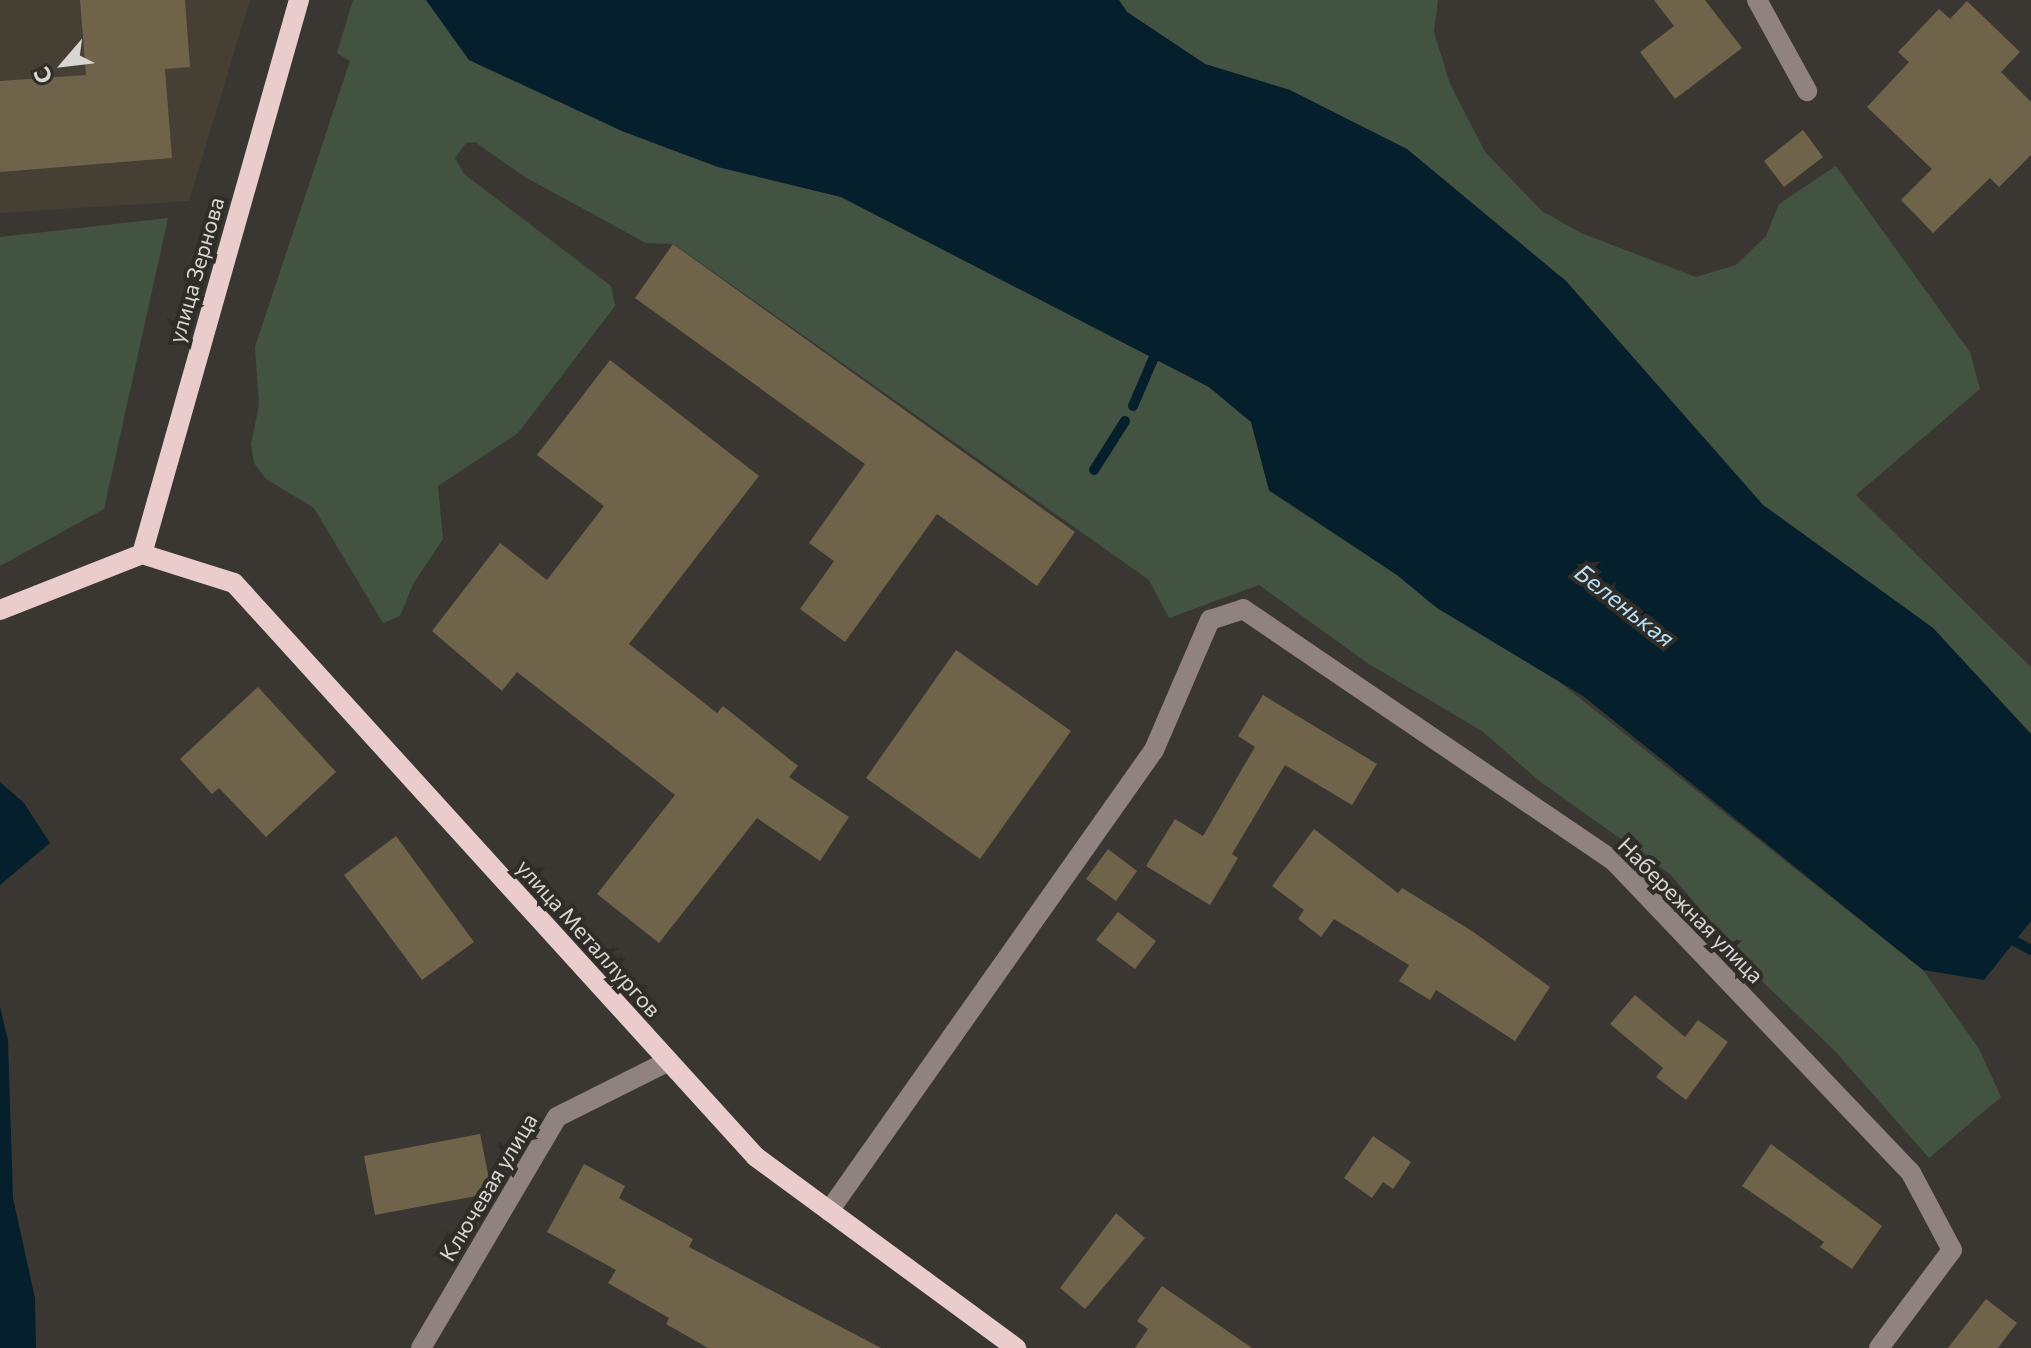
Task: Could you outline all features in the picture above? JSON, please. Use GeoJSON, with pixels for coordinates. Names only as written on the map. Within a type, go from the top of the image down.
{"type":"FeatureCollection","features":[{"type":"Feature","properties":{"kind":"main road","name":"улица Зернова"},"geometry":{"type":"LineString","coordinates":[[142,554],[299,0]]}},
{"type":"Feature","properties":{"kind":"main road"},"geometry":{"type":"LineString","coordinates":[[0,610],[142,554]]}},
{"type":"Feature","properties":{"kind":"main road","name":"улица Металлургов"},"geometry":{"type":"LineString","coordinates":[[142,554],[234,583],[756,1157],[1016,1348]]}},
{"type":"Feature","properties":{"kind":"street"},"geometry":{"type":"LineString","coordinates":[[1757,0],[1807,91]]}},
{"type":"Feature","properties":{"kind":"street","name":"Набережная улица"},"geometry":{"type":"LineString","coordinates":[[829,1211],[1154,750],[1210,620],[1243,609],[1614,861],[1911,1173],[1952,1250],[1879,1348]]}},
{"type":"Feature","properties":{"kind":"street","name":"Ключевая улица"},"geometry":{"type":"LineString","coordinates":[[421,1348],[557,1117],[669,1061]]}},
{"type":"Feature","properties":{"kind":"shaded area"},"geometry":{"type":"Polygon","coordinates":[[[0,0],[250,0],[189,201],[0,213],[0,0]]]}},
{"type":"Feature","properties":{"kind":"green space"},"geometry":{"type":"Polygon","coordinates":[[[353,0],[426,0],[469,60],[622,131],[718,167],[841,197],[1209,387],[1251,422],[1269,491],[1397,575],[1437,608],[1544,670],[1923,970],[1979,1049],[2001,1097],[1929,1158],[1835,1051],[1760,979],[1670,874],[1538,780],[1482,731],[1369,664],[1259,585],[1169,618],[1149,580],[674,244],[646,243],[525,177],[475,142],[466,143],[455,158],[464,174],[611,286],[615,306],[518,433],[438,486],[443,539],[413,584],[400,616],[383,623],[314,508],[266,479],[254,463],[251,444],[259,405],[255,347],[350,61],[337,53],[353,0]]]}},
{"type":"Feature","properties":{"kind":"green space"},"geometry":{"type":"Polygon","coordinates":[[[1119,0],[1438,0],[1434,32],[1450,84],[1485,152],[1542,211],[1581,233],[1696,277],[1736,265],[1766,236],[1779,204],[1836,166],[1970,352],[1980,389],[1856,495],[2031,667],[2031,734],[1933,628],[1763,505],[1566,281],[1290,90],[1205,64],[1127,12],[1119,0]]]}},
{"type":"Feature","properties":{"kind":"green space"},"geometry":{"type":"Polygon","coordinates":[[[168,218],[104,509],[0,566],[0,237],[168,218]]]}},
{"type":"Feature","properties":{"kind":"water"},"geometry":{"type":"Polygon","coordinates":[[[426,0],[1119,0],[1127,12],[1205,64],[1290,90],[1407,149],[1566,281],[1763,505],[1933,628],[2031,734],[2031,921],[1984,980],[1923,970],[1583,696],[1437,608],[1397,575],[1269,490],[1251,422],[1209,387],[841,197],[718,167],[622,131],[469,60],[426,0]]]}},
{"type":"Feature","properties":{"kind":"water"},"geometry":{"type":"Polygon","coordinates":[[[0,782],[24,803],[50,843],[0,885],[0,782]]]}},
{"type":"Feature","properties":{"kind":"water"},"geometry":{"type":"Polygon","coordinates":[[[0,1007],[8,1040],[13,1198],[35,1298],[36,1348],[0,1348],[0,1007]]]}},
{"type":"Feature","properties":{"kind":"building"},"geometry":{"type":"Polygon","coordinates":[[[80,0],[185,0],[190,67],[165,69],[172,158],[0,172],[0,81],[86,75],[80,0]]]}},
{"type":"Feature","properties":{"kind":"building"},"geometry":{"type":"Polygon","coordinates":[[[1654,0],[1705,0],[1742,48],[1675,99],[1640,52],[1674,26],[1654,0]]]}},
{"type":"Feature","properties":{"kind":"building"},"geometry":{"type":"Polygon","coordinates":[[[1967,1],[2020,52],[2001,72],[2031,102],[2031,155],[1999,187],[1990,178],[1933,233],[1901,200],[1932,169],[1867,107],[1909,62],[1898,52],[1939,9],[1950,19],[1967,1]]]}},
{"type":"Feature","properties":{"kind":"building"},"geometry":{"type":"Polygon","coordinates":[[[1803,130],[1823,157],[1784,187],[1764,161],[1803,130]]]}},
{"type":"Feature","properties":{"kind":"building"},"geometry":{"type":"Polygon","coordinates":[[[673,244],[1075,532],[1037,586],[937,514],[845,642],[800,609],[834,561],[809,543],[865,464],[635,298],[673,244]]]}},
{"type":"Feature","properties":{"kind":"building"},"geometry":{"type":"Polygon","coordinates":[[[610,360],[759,476],[629,644],[717,713],[723,706],[798,766],[789,777],[849,817],[820,861],[757,818],[659,943],[597,894],[675,795],[517,672],[502,691],[432,631],[500,543],[547,580],[604,506],[537,455],[610,360]]]}},
{"type":"Feature","properties":{"kind":"building"},"geometry":{"type":"Polygon","coordinates":[[[956,650],[1071,731],[980,859],[866,778],[956,650]]]}},
{"type":"Feature","properties":{"kind":"building"},"geometry":{"type":"Polygon","coordinates":[[[258,687],[336,772],[266,837],[219,788],[212,794],[180,759],[258,687]]]}},
{"type":"Feature","properties":{"kind":"building"},"geometry":{"type":"Polygon","coordinates":[[[1263,695],[1377,764],[1352,805],[1285,765],[1232,854],[1238,858],[1210,905],[1146,866],[1175,819],[1203,836],[1255,747],[1238,736],[1263,695]]]}},
{"type":"Feature","properties":{"kind":"building"},"geometry":{"type":"Polygon","coordinates":[[[1314,829],[1398,893],[1402,888],[1472,931],[1550,987],[1515,1041],[1436,990],[1430,1000],[1399,981],[1409,965],[1334,919],[1321,937],[1298,919],[1304,910],[1272,886],[1314,829]]]}},
{"type":"Feature","properties":{"kind":"building"},"geometry":{"type":"Polygon","coordinates":[[[396,836],[474,942],[422,980],[344,875],[396,836]]]}},
{"type":"Feature","properties":{"kind":"building"},"geometry":{"type":"Polygon","coordinates":[[[1108,849],[1137,871],[1116,901],[1086,879],[1108,849]]]}},
{"type":"Feature","properties":{"kind":"building"},"geometry":{"type":"Polygon","coordinates":[[[1118,912],[1156,941],[1135,969],[1096,940],[1118,912]]]}},
{"type":"Feature","properties":{"kind":"building"},"geometry":{"type":"Polygon","coordinates":[[[1635,995],[1685,1037],[1698,1020],[1728,1042],[1686,1100],[1656,1077],[1663,1068],[1610,1024],[1635,995]]]}},
{"type":"Feature","properties":{"kind":"building"},"geometry":{"type":"Polygon","coordinates":[[[480,1134],[492,1193],[375,1215],[364,1156],[480,1134]]]}},
{"type":"Feature","properties":{"kind":"building"},"geometry":{"type":"Polygon","coordinates":[[[1373,1136],[1411,1162],[1393,1189],[1383,1182],[1372,1198],[1344,1178],[1373,1136]]]}},
{"type":"Feature","properties":{"kind":"building"},"geometry":{"type":"Polygon","coordinates":[[[1771,1144],[1882,1226],[1852,1269],[1820,1247],[1824,1242],[1742,1186],[1771,1144]]]}},
{"type":"Feature","properties":{"kind":"building"},"geometry":{"type":"Polygon","coordinates":[[[584,1164],[625,1186],[619,1198],[693,1239],[689,1247],[881,1348],[708,1348],[666,1324],[669,1318],[608,1283],[616,1270],[547,1232],[584,1164]]]}},
{"type":"Feature","properties":{"kind":"building"},"geometry":{"type":"Polygon","coordinates":[[[1116,1213],[1145,1238],[1085,1309],[1060,1288],[1116,1213]]]}},
{"type":"Feature","properties":{"kind":"building"},"geometry":{"type":"Polygon","coordinates":[[[1162,1286],[1252,1348],[1135,1348],[1148,1329],[1137,1321],[1162,1286]]]}},
{"type":"Feature","properties":{"kind":"building"},"geometry":{"type":"Polygon","coordinates":[[[1986,1299],[2017,1323],[1998,1348],[1948,1348],[1986,1299]]]}},
{"type":"Feature","properties":{"kind":"waterway"},"geometry":{"type":"LineString","coordinates":[[1133,406],[1160,343]]}},
{"type":"Feature","properties":{"kind":"waterway"},"geometry":{"type":"LineString","coordinates":[[1094,470],[1125,421]]}},
{"type":"Feature","properties":{"kind":"waterway","name":"Беленькая"},"geometry":{"type":"LineString","coordinates":[[2005,936],[2031,950]]}}]}
